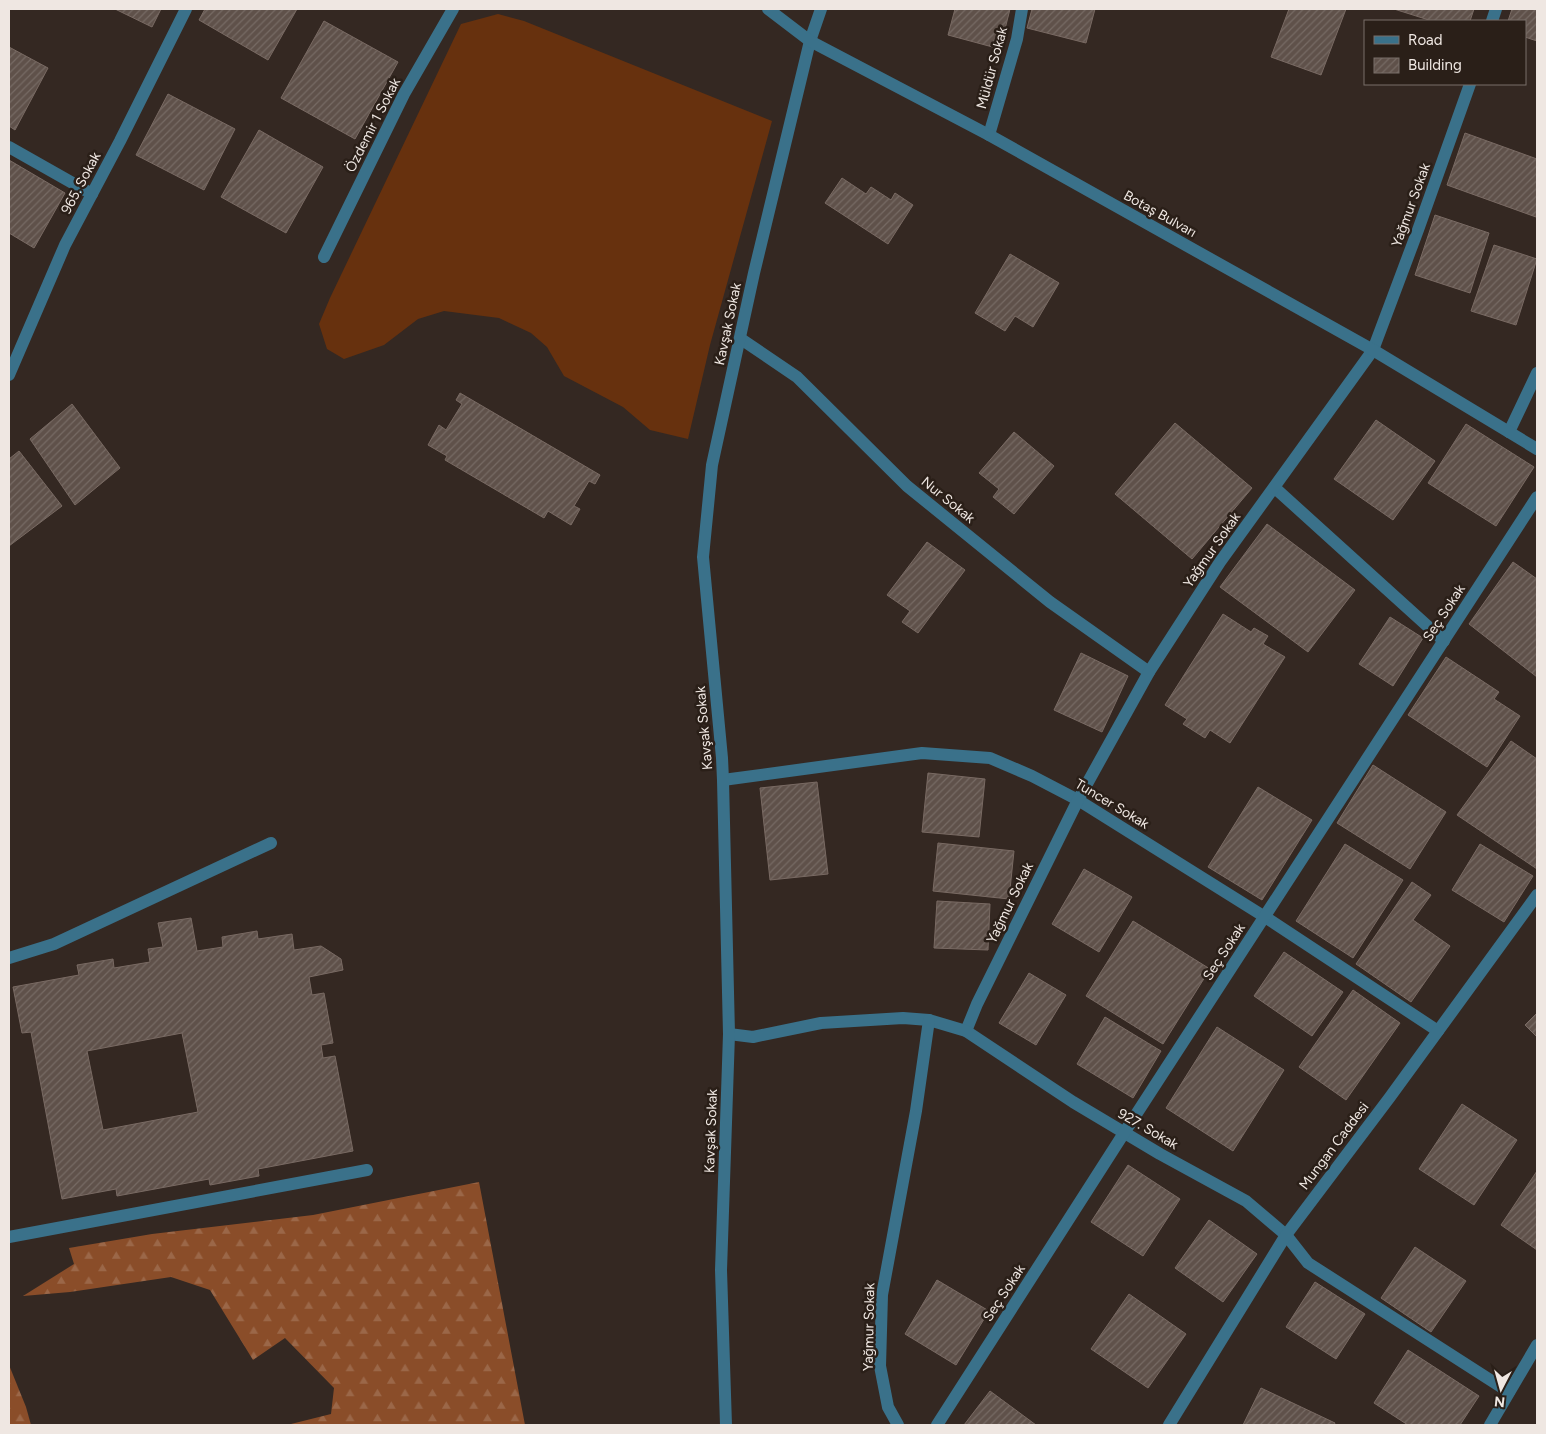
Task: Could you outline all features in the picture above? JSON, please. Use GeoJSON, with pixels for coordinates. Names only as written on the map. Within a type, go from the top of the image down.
{"type":"FeatureCollection","features":[{"type":"Feature","properties":{"kind":"street","name":"965. Sokak"},"geometry":{"type":"LineString","coordinates":[[9,375],[65,245],[186,9]]}},
{"type":"Feature","properties":{"kind":"street","name":"Özdemir 1 Sokak"},"geometry":{"type":"LineString","coordinates":[[324,257],[404,94],[453,9]]}},
{"type":"Feature","properties":{"kind":"street","name":"Botaş Bulvarı"},"geometry":{"type":"LineString","coordinates":[[768,9],[810,41],[989,135],[1373,350],[1537,449]]}},
{"type":"Feature","properties":{"kind":"street","name":"Kavşak Sokak"},"geometry":{"type":"LineString","coordinates":[[726,1425],[721,1270],[729,1034],[723,780],[703,557],[712,465],[754,272],[810,41],[821,9]]}},
{"type":"Feature","properties":{"kind":"street","name":"Müldür Sokak"},"geometry":{"type":"LineString","coordinates":[[989,135],[1017,40],[1022,9]]}},
{"type":"Feature","properties":{"kind":"street","name":"Yağmur Sokak"},"geometry":{"type":"LineString","coordinates":[[966,1031],[1078,800],[1149,672],[1220,562],[1373,350],[1470,85]]}},
{"type":"Feature","properties":{"kind":"street"},"geometry":{"type":"LineString","coordinates":[[9,147],[92,194]]}},
{"type":"Feature","properties":{"kind":"street","name":"Nur Sokak"},"geometry":{"type":"LineString","coordinates":[[740,339],[798,377],[907,486],[1034,590],[1149,672]]}},
{"type":"Feature","properties":{"kind":"street"},"geometry":{"type":"LineString","coordinates":[[1509,432],[1537,373]]}},
{"type":"Feature","properties":{"kind":"street"},"geometry":{"type":"LineString","coordinates":[[1275,488],[1444,641]]}},
{"type":"Feature","properties":{"kind":"street","name":"Seç Sokak"},"geometry":{"type":"LineString","coordinates":[[937,1425],[1124,1133],[1537,497]]}},
{"type":"Feature","properties":{"kind":"street","name":"Tuncer Sokak"},"geometry":{"type":"LineString","coordinates":[[723,780],[922,753],[990,758],[1032,776],[1078,800],[1264,917],[1438,1031]]}},
{"type":"Feature","properties":{"kind":"street"},"geometry":{"type":"LineString","coordinates":[[9,958],[54,944],[271,843]]}},
{"type":"Feature","properties":{"kind":"street","name":"Mungan Caddesi"},"geometry":{"type":"LineString","coordinates":[[1169,1425],[1286,1235],[1537,895]]}},
{"type":"Feature","properties":{"kind":"street","name":"927. Sokak"},"geometry":{"type":"LineString","coordinates":[[729,1034],[752,1037],[821,1023],[903,1018],[929,1020],[966,1031],[1073,1102],[1124,1133],[1246,1201],[1286,1235],[1308,1263],[1509,1392]]}},
{"type":"Feature","properties":{"kind":"street","name":"Yağmur Sokak"},"geometry":{"type":"LineString","coordinates":[[898,1425],[888,1407],[880,1366],[882,1295],[916,1111],[929,1020]]}},
{"type":"Feature","properties":{"kind":"street"},"geometry":{"type":"LineString","coordinates":[[9,1237],[367,1170]]}},
{"type":"Feature","properties":{"kind":"street"},"geometry":{"type":"LineString","coordinates":[[1490,1425],[1537,1345]]}},
{"type":"Feature","properties":{"kind":"green space"},"geometry":{"type":"Polygon","coordinates":[[[479,1182],[525,1425],[287,1425],[331,1414],[334,1388],[285,1338],[253,1360],[210,1290],[171,1277],[70,1292],[23,1296],[74,1264],[69,1248],[152,1234],[313,1215],[479,1182]]]}},
{"type":"Feature","properties":{"kind":"green space"},"geometry":{"type":"Polygon","coordinates":[[[9,1365],[26,1407],[31,1425],[9,1425],[9,1365]]]}},
{"type":"Feature","properties":{"kind":"shaded area"},"geometry":{"type":"Polygon","coordinates":[[[498,14],[524,21],[772,121],[710,345],[688,439],[650,430],[623,407],[564,376],[547,347],[531,333],[499,318],[444,311],[418,319],[384,345],[344,359],[327,349],[319,324],[461,24],[498,14]]]}},
{"type":"Feature","properties":{"kind":"building"},"geometry":{"type":"Polygon","coordinates":[[[115,9],[161,9],[152,27],[115,9]]]}},
{"type":"Feature","properties":{"kind":"building"},"geometry":{"type":"Polygon","coordinates":[[[205,9],[297,9],[268,60],[199,20],[205,9]]]}},
{"type":"Feature","properties":{"kind":"building"},"geometry":{"type":"Polygon","coordinates":[[[955,9],[1010,9],[1000,49],[948,35],[955,9]]]}},
{"type":"Feature","properties":{"kind":"building"},"geometry":{"type":"Polygon","coordinates":[[[1032,9],[1095,9],[1086,43],[1027,28],[1032,9]]]}},
{"type":"Feature","properties":{"kind":"building"},"geometry":{"type":"Polygon","coordinates":[[[1289,9],[1346,9],[1321,75],[1271,57],[1289,9]]]}},
{"type":"Feature","properties":{"kind":"building"},"geometry":{"type":"Polygon","coordinates":[[[1394,9],[1474,9],[1470,20],[1429,20],[1394,9]]]}},
{"type":"Feature","properties":{"kind":"building"},"geometry":{"type":"Polygon","coordinates":[[[1512,9],[1537,9],[1537,41],[1526,37],[1526,20],[1508,20],[1512,9]]]}},
{"type":"Feature","properties":{"kind":"building"},"geometry":{"type":"Polygon","coordinates":[[[324,21],[398,62],[355,139],[281,98],[324,21]]]}},
{"type":"Feature","properties":{"kind":"building"},"geometry":{"type":"Polygon","coordinates":[[[9,47],[48,68],[15,130],[9,126],[9,47]]]}},
{"type":"Feature","properties":{"kind":"building"},"geometry":{"type":"Polygon","coordinates":[[[168,94],[235,129],[204,190],[136,155],[168,94]]]}},
{"type":"Feature","properties":{"kind":"building"},"geometry":{"type":"Polygon","coordinates":[[[259,130],[323,167],[286,233],[221,197],[259,130]]]}},
{"type":"Feature","properties":{"kind":"building"},"geometry":{"type":"Polygon","coordinates":[[[1465,133],[1537,159],[1536,217],[1447,185],[1465,133]]]}},
{"type":"Feature","properties":{"kind":"building"},"geometry":{"type":"Polygon","coordinates":[[[9,160],[65,193],[34,248],[9,233],[9,160]]]}},
{"type":"Feature","properties":{"kind":"building"},"geometry":{"type":"Polygon","coordinates":[[[842,178],[866,194],[871,187],[891,200],[895,193],[913,205],[888,244],[825,203],[842,178]]]}},
{"type":"Feature","properties":{"kind":"building"},"geometry":{"type":"Polygon","coordinates":[[[1435,215],[1489,233],[1470,293],[1415,275],[1435,215]]]}},
{"type":"Feature","properties":{"kind":"building"},"geometry":{"type":"Polygon","coordinates":[[[1494,245],[1537,259],[1516,325],[1471,311],[1494,245]]]}},
{"type":"Feature","properties":{"kind":"building"},"geometry":{"type":"Polygon","coordinates":[[[1010,254],[1059,283],[1033,327],[1015,316],[1005,331],[975,313],[1010,254]]]}},
{"type":"Feature","properties":{"kind":"building"},"geometry":{"type":"Polygon","coordinates":[[[460,393],[600,475],[595,484],[589,481],[574,506],[580,509],[571,525],[548,511],[544,518],[445,460],[447,456],[428,445],[439,425],[446,430],[462,404],[456,400],[460,393]]]}},
{"type":"Feature","properties":{"kind":"building"},"geometry":{"type":"Polygon","coordinates":[[[72,404],[120,468],[75,505],[30,439],[72,404]]]}},
{"type":"Feature","properties":{"kind":"building"},"geometry":{"type":"Polygon","coordinates":[[[1376,420],[1435,461],[1393,520],[1334,479],[1376,420]]]}},
{"type":"Feature","properties":{"kind":"building"},"geometry":{"type":"Polygon","coordinates":[[[1175,423],[1252,488],[1192,559],[1115,494],[1175,423]]]}},
{"type":"Feature","properties":{"kind":"building"},"geometry":{"type":"Polygon","coordinates":[[[1466,424],[1534,467],[1496,526],[1428,483],[1466,424]]]}},
{"type":"Feature","properties":{"kind":"building"},"geometry":{"type":"Polygon","coordinates":[[[1014,432],[1054,466],[1014,514],[993,497],[999,489],[979,473],[1014,432]]]}},
{"type":"Feature","properties":{"kind":"building"},"geometry":{"type":"Polygon","coordinates":[[[19,451],[62,506],[9,546],[9,459],[19,451]]]}},
{"type":"Feature","properties":{"kind":"building"},"geometry":{"type":"Polygon","coordinates":[[[1267,524],[1355,590],[1308,652],[1220,587],[1267,524]]]}},
{"type":"Feature","properties":{"kind":"building"},"geometry":{"type":"Polygon","coordinates":[[[927,542],[965,570],[918,633],[902,622],[910,611],[887,595],[927,542]]]}},
{"type":"Feature","properties":{"kind":"building"},"geometry":{"type":"Polygon","coordinates":[[[1513,562],[1537,579],[1537,677],[1469,624],[1513,562]]]}},
{"type":"Feature","properties":{"kind":"building"},"geometry":{"type":"Polygon","coordinates":[[[1223,614],[1251,632],[1254,628],[1268,636],[1263,644],[1285,657],[1230,743],[1210,730],[1205,738],[1183,724],[1187,719],[1165,705],[1223,614]]]}},
{"type":"Feature","properties":{"kind":"building"},"geometry":{"type":"Polygon","coordinates":[[[1390,617],[1423,638],[1393,686],[1359,664],[1390,617]]]}},
{"type":"Feature","properties":{"kind":"building"},"geometry":{"type":"Polygon","coordinates":[[[1081,653],[1128,676],[1102,732],[1054,710],[1081,653]]]}},
{"type":"Feature","properties":{"kind":"building"},"geometry":{"type":"Polygon","coordinates":[[[1446,657],[1499,692],[1494,699],[1520,716],[1487,767],[1408,715],[1446,657]]]}},
{"type":"Feature","properties":{"kind":"building"},"geometry":{"type":"Polygon","coordinates":[[[1511,741],[1537,759],[1537,869],[1457,815],[1511,741]]]}},
{"type":"Feature","properties":{"kind":"building"},"geometry":{"type":"Polygon","coordinates":[[[1373,765],[1446,812],[1410,869],[1337,823],[1373,765]]]}},
{"type":"Feature","properties":{"kind":"building"},"geometry":{"type":"Polygon","coordinates":[[[928,773],[985,779],[979,837],[922,832],[928,773]]]}},
{"type":"Feature","properties":{"kind":"building"},"geometry":{"type":"Polygon","coordinates":[[[817,782],[828,874],[770,880],[760,788],[817,782]]]}},
{"type":"Feature","properties":{"kind":"building"},"geometry":{"type":"Polygon","coordinates":[[[1258,787],[1312,820],[1262,900],[1208,867],[1258,787]]]}},
{"type":"Feature","properties":{"kind":"building"},"geometry":{"type":"Polygon","coordinates":[[[938,843],[1014,851],[1009,899],[933,891],[938,843]]]}},
{"type":"Feature","properties":{"kind":"building"},"geometry":{"type":"Polygon","coordinates":[[[1345,844],[1403,880],[1353,958],[1296,921],[1345,844]]]}},
{"type":"Feature","properties":{"kind":"building"},"geometry":{"type":"Polygon","coordinates":[[[1480,844],[1533,876],[1504,922],[1452,890],[1480,844]]]}},
{"type":"Feature","properties":{"kind":"building"},"geometry":{"type":"Polygon","coordinates":[[[1084,869],[1132,897],[1099,952],[1052,924],[1084,869]]]}},
{"type":"Feature","properties":{"kind":"building"},"geometry":{"type":"Polygon","coordinates":[[[1412,882],[1431,895],[1413,920],[1450,946],[1411,1002],[1356,964],[1412,882]]]}},
{"type":"Feature","properties":{"kind":"building"},"geometry":{"type":"Polygon","coordinates":[[[937,901],[990,904],[988,950],[934,948],[937,901]]]}},
{"type":"Feature","properties":{"kind":"building"},"geometry":{"type":"Polygon","coordinates":[[[191,918],[197,951],[223,947],[222,937],[257,931],[258,939],[292,934],[294,950],[321,946],[341,959],[343,970],[309,977],[312,995],[324,993],[333,1043],[321,1045],[323,1058],[335,1056],[353,1151],[258,1169],[259,1176],[210,1185],[209,1179],[117,1196],[116,1189],[62,1199],[31,1032],[22,1033],[13,987],[79,975],[77,965],[113,959],[114,968],[150,962],[148,949],[163,947],[158,923],[191,918]],[[182,1033],[87,1051],[103,1130],[198,1112],[182,1033]]]}},
{"type":"Feature","properties":{"kind":"building"},"geometry":{"type":"Polygon","coordinates":[[[1133,921],[1210,969],[1163,1044],[1086,996],[1133,921]]]}},
{"type":"Feature","properties":{"kind":"building"},"geometry":{"type":"Polygon","coordinates":[[[1284,952],[1343,992],[1312,1036],[1254,996],[1284,952]]]}},
{"type":"Feature","properties":{"kind":"building"},"geometry":{"type":"Polygon","coordinates":[[[1029,973],[1066,995],[1036,1045],[999,1023],[1029,973]]]}},
{"type":"Feature","properties":{"kind":"building"},"geometry":{"type":"Polygon","coordinates":[[[1353,990],[1400,1023],[1346,1100],[1299,1067],[1353,990]]]}},
{"type":"Feature","properties":{"kind":"building"},"geometry":{"type":"Polygon","coordinates":[[[1537,1013],[1537,1037],[1525,1025],[1537,1013]]]}},
{"type":"Feature","properties":{"kind":"building"},"geometry":{"type":"Polygon","coordinates":[[[1105,1017],[1161,1051],[1133,1098],[1077,1064],[1105,1017]]]}},
{"type":"Feature","properties":{"kind":"building"},"geometry":{"type":"Polygon","coordinates":[[[1217,1027],[1284,1070],[1233,1151],[1166,1108],[1217,1027]]]}},
{"type":"Feature","properties":{"kind":"building"},"geometry":{"type":"Polygon","coordinates":[[[1462,1104],[1517,1140],[1474,1205],[1419,1169],[1462,1104]]]}},
{"type":"Feature","properties":{"kind":"building"},"geometry":{"type":"Polygon","coordinates":[[[1128,1165],[1180,1199],[1143,1256],[1091,1222],[1128,1165]]]}},
{"type":"Feature","properties":{"kind":"building"},"geometry":{"type":"Polygon","coordinates":[[[1537,1171],[1537,1250],[1501,1225],[1537,1171]]]}},
{"type":"Feature","properties":{"kind":"building"},"geometry":{"type":"Polygon","coordinates":[[[1209,1220],[1257,1254],[1223,1302],[1175,1268],[1209,1220]]]}},
{"type":"Feature","properties":{"kind":"building"},"geometry":{"type":"Polygon","coordinates":[[[1415,1247],[1466,1281],[1431,1332],[1381,1298],[1415,1247]]]}},
{"type":"Feature","properties":{"kind":"building"},"geometry":{"type":"Polygon","coordinates":[[[937,1280],[989,1311],[956,1365],[905,1334],[937,1280]]]}},
{"type":"Feature","properties":{"kind":"building"},"geometry":{"type":"Polygon","coordinates":[[[1315,1282],[1365,1314],[1336,1359],[1286,1327],[1315,1282]]]}},
{"type":"Feature","properties":{"kind":"building"},"geometry":{"type":"Polygon","coordinates":[[[1129,1294],[1186,1334],[1148,1388],[1091,1349],[1129,1294]]]}},
{"type":"Feature","properties":{"kind":"building"},"geometry":{"type":"Polygon","coordinates":[[[1408,1350],[1479,1396],[1460,1425],[1408,1425],[1374,1403],[1408,1350]]]}},
{"type":"Feature","properties":{"kind":"building"},"geometry":{"type":"Polygon","coordinates":[[[1261,1388],[1335,1423],[1334,1425],[1243,1425],[1261,1388]]]}},
{"type":"Feature","properties":{"kind":"building"},"geometry":{"type":"Polygon","coordinates":[[[990,1391],[1036,1425],[964,1425],[990,1391]]]}}]}
